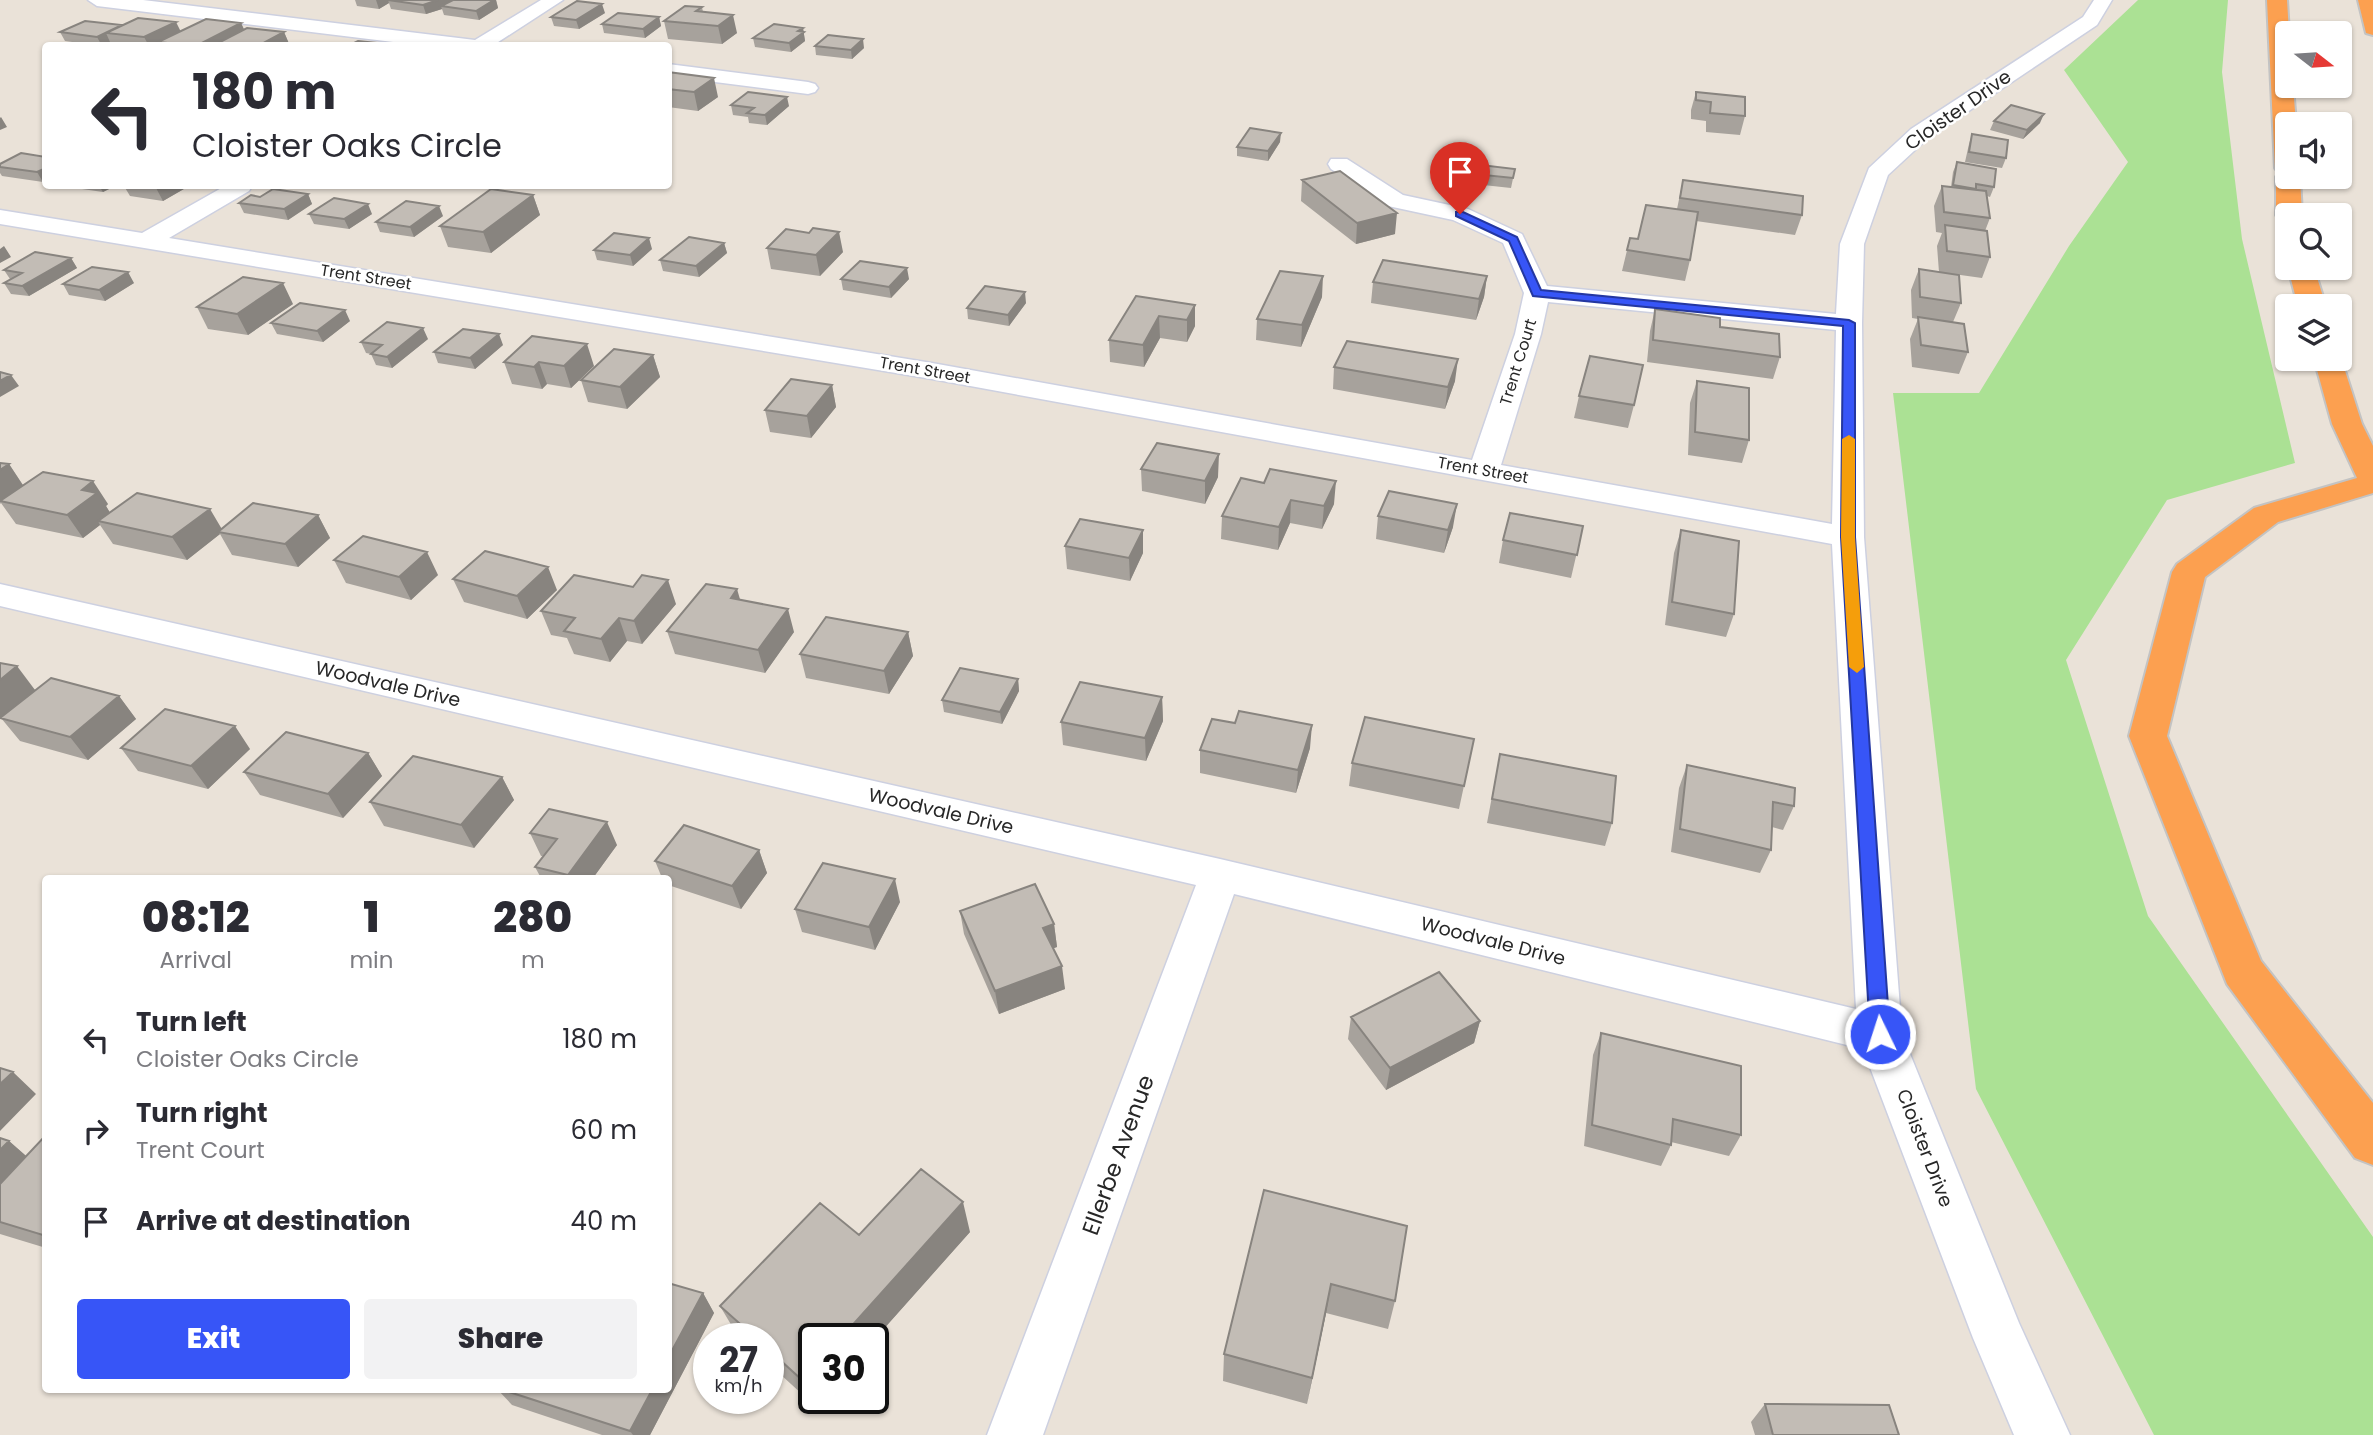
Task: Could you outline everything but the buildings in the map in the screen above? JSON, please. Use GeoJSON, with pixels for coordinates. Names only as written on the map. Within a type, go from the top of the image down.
{"type":"FeatureCollection","features":[{"type":"Feature","properties":{"kind":"highway"},"geometry":{"type":"LineString","coordinates":[[2277,0],[2284,112]]}},
{"type":"Feature","properties":{"kind":"highway"},"geometry":{"type":"LineString","coordinates":[[2368,0],[2373,29]]}},
{"type":"Feature","properties":{"kind":"highway"},"geometry":{"type":"LineString","coordinates":[[2332,371],[2347,424],[2373,480],[2266,515],[2189,572],[2148,736],[2243,971],[2373,1142]]}},
{"type":"Feature","properties":{"kind":"street"},"geometry":{"type":"LineString","coordinates":[[97,0],[445,42]]}},
{"type":"Feature","properties":{"kind":"street"},"geometry":{"type":"LineString","coordinates":[[485,42],[554,0]]}},
{"type":"Feature","properties":{"kind":"street","name":"Cloister Drive"},"geometry":{"type":"LineString","coordinates":[[2042,1435],[1999,1338],[1880,1034],[1848,537],[1852,244],[1877,173],[1919,134],[2090,21],[2103,0]]}},
{"type":"Feature","properties":{"kind":"street"},"geometry":{"type":"LineString","coordinates":[[672,71],[808,88]]}},
{"type":"Feature","properties":{"kind":"street","name":"Trent Court"},"geometry":{"type":"LineString","coordinates":[[1339,164],[1396,201],[1460,214],[1513,239],[1550,294],[1528,334],[1485,470]]}},
{"type":"Feature","properties":{"kind":"street"},"geometry":{"type":"LineString","coordinates":[[146,241],[236,189]]}},
{"type":"Feature","properties":{"kind":"street","name":"Trent Street"},"geometry":{"type":"LineString","coordinates":[[0,217],[919,369],[1848,537]]}},
{"type":"Feature","properties":{"kind":"street"},"geometry":{"type":"LineString","coordinates":[[1550,294],[1849,323]]}},
{"type":"Feature","properties":{"kind":"street","name":"Woodvale Drive"},"geometry":{"type":"LineString","coordinates":[[0,595],[1220,875],[1880,1034]]}},
{"type":"Feature","properties":{"kind":"street","name":"Ellerbe Avenue"},"geometry":{"type":"LineString","coordinates":[[1015,1435],[1220,875]]}},
{"type":"Feature","properties":{"kind":"green space"},"geometry":{"type":"Polygon","coordinates":[[[2138,0],[2228,0],[2222,72],[2242,239],[2295,463],[2167,500],[2066,660],[2148,916],[2373,1237],[2373,1435],[2154,1435],[1976,1089],[1893,393],[1979,393],[2069,246],[2128,162],[2064,70],[2138,0]]]}},
{"type":"Feature","properties":{"kind":"slow traffic"},"geometry":{"type":"LineString","coordinates":[[1849,439],[1848,537],[1857,667]]}},
{"type":"Feature","properties":{"kind":"route"},"geometry":{"type":"LineString","coordinates":[[1460,214],[1513,239],[1537,293],[1849,323],[1848,537],[1880,1034]]}}]}
